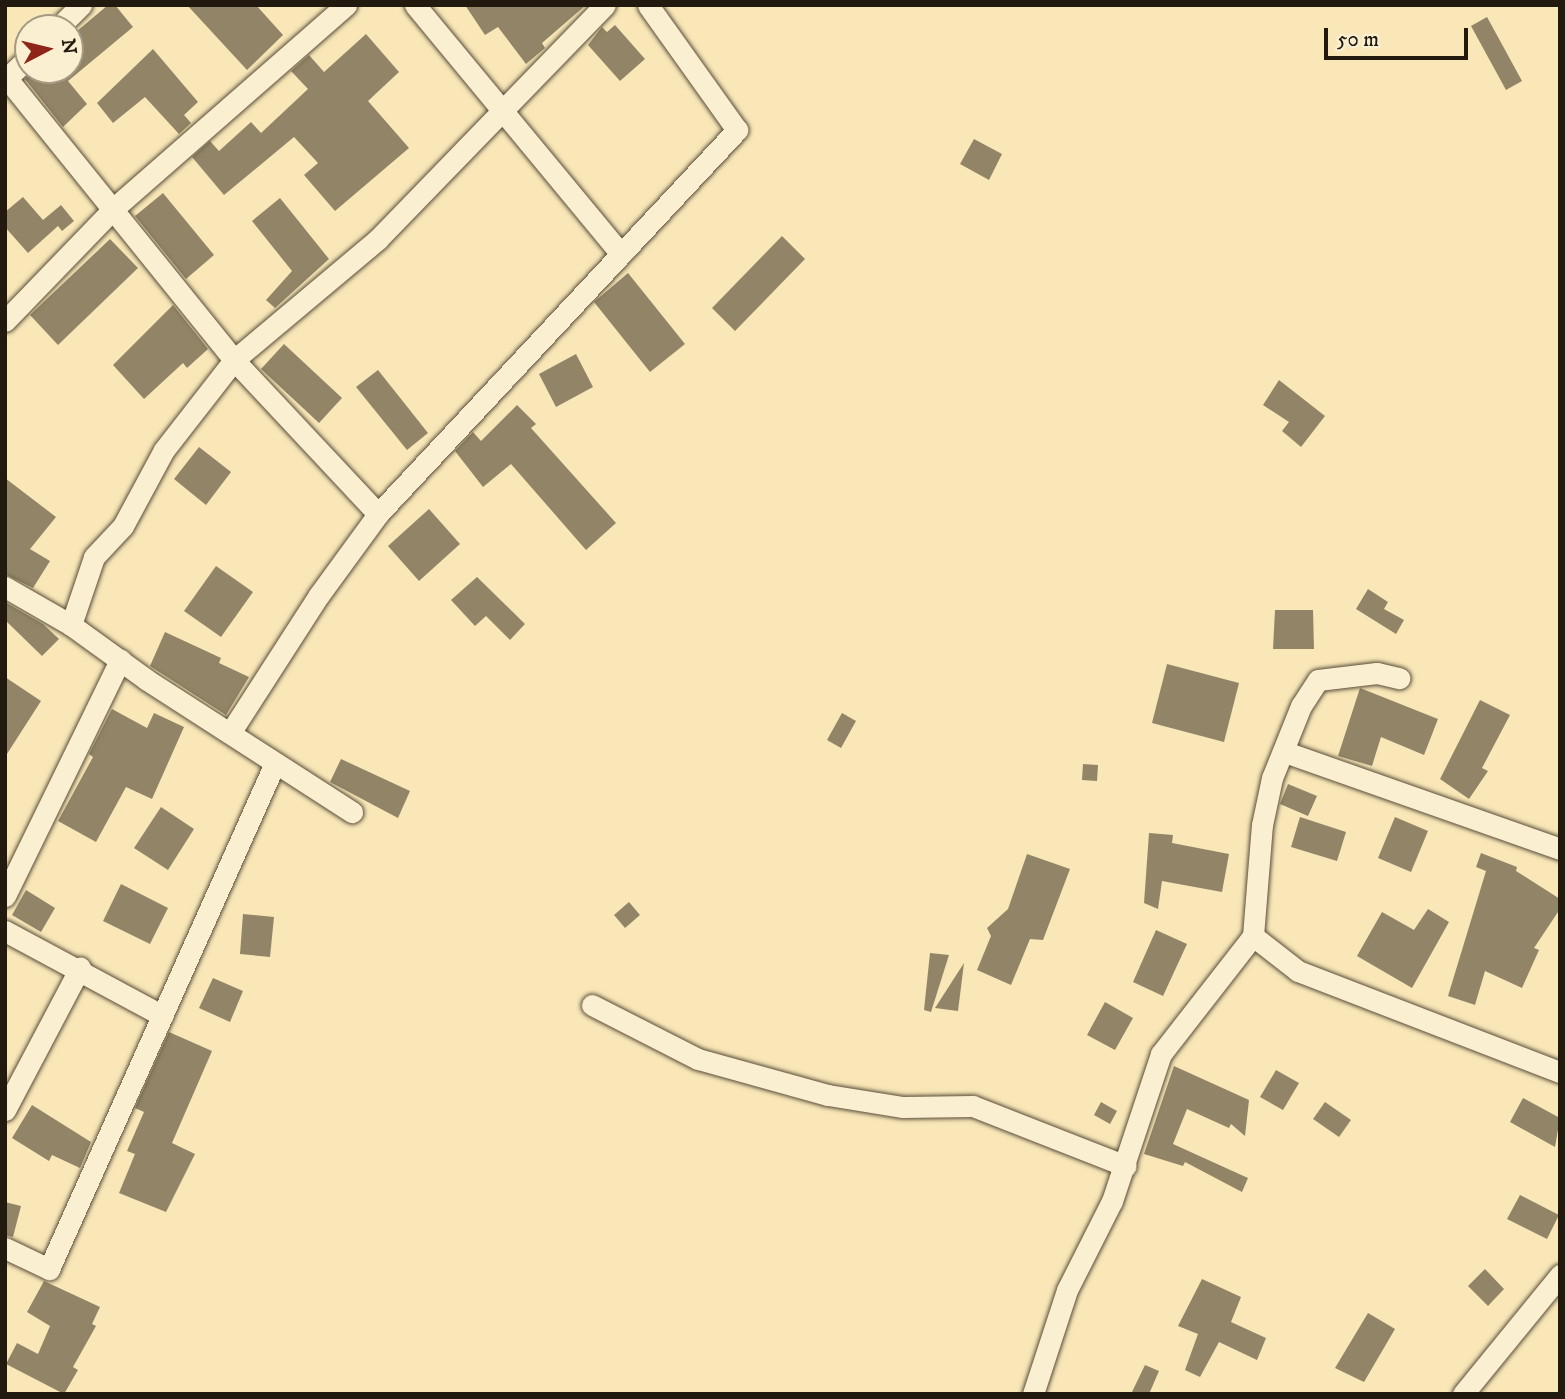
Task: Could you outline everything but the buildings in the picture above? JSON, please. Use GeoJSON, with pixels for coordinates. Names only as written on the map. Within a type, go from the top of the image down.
{"type":"FeatureCollection","features":[{"type":"Feature","properties":{"kind":"street"},"geometry":{"type":"LineString","coordinates":[[5,321],[113,209],[346,5]]}},
{"type":"Feature","properties":{"kind":"street"},"geometry":{"type":"LineString","coordinates":[[415,5],[504,108],[621,254]]}},
{"type":"Feature","properties":{"kind":"street"},"geometry":{"type":"LineString","coordinates":[[71,625],[94,557],[123,526],[164,450],[234,360],[378,239],[605,5]]}},
{"type":"Feature","properties":{"kind":"street"},"geometry":{"type":"LineString","coordinates":[[230,733],[319,595],[378,514],[737,130],[648,5]]}},
{"type":"Feature","properties":{"kind":"street"},"geometry":{"type":"LineString","coordinates":[[6,78],[234,360],[378,514]]}},
{"type":"Feature","properties":{"kind":"street"},"geometry":{"type":"LineString","coordinates":[[5,587],[71,625],[352,812]]}},
{"type":"Feature","properties":{"kind":"street"},"geometry":{"type":"LineString","coordinates":[[5,896],[120,660]]}},
{"type":"Feature","properties":{"kind":"street"},"geometry":{"type":"LineString","coordinates":[[1033,1394],[1068,1290],[1126,1166],[1161,1054],[1253,936],[1262,825],[1272,778],[1285,752],[1292,724],[1318,680],[1377,673],[1399,678]]}},
{"type":"Feature","properties":{"kind":"street"},"geometry":{"type":"LineString","coordinates":[[1285,752],[1560,849]]}},
{"type":"Feature","properties":{"kind":"street"},"geometry":{"type":"LineString","coordinates":[[5,1248],[49,1269],[275,763]]}},
{"type":"Feature","properties":{"kind":"street"},"geometry":{"type":"LineString","coordinates":[[5,930],[80,968],[163,1016]]}},
{"type":"Feature","properties":{"kind":"street"},"geometry":{"type":"LineString","coordinates":[[1253,936],[1298,971],[1560,1072]]}},
{"type":"Feature","properties":{"kind":"street"},"geometry":{"type":"LineString","coordinates":[[5,1110],[80,968]]}},
{"type":"Feature","properties":{"kind":"street"},"geometry":{"type":"LineString","coordinates":[[592,1005],[650,1038],[738,1071],[828,1095],[903,1107],[973,1106],[1126,1166]]}},
{"type":"Feature","properties":{"kind":"street"},"geometry":{"type":"LineString","coordinates":[[1463,1394],[1560,1276]]}}]}
